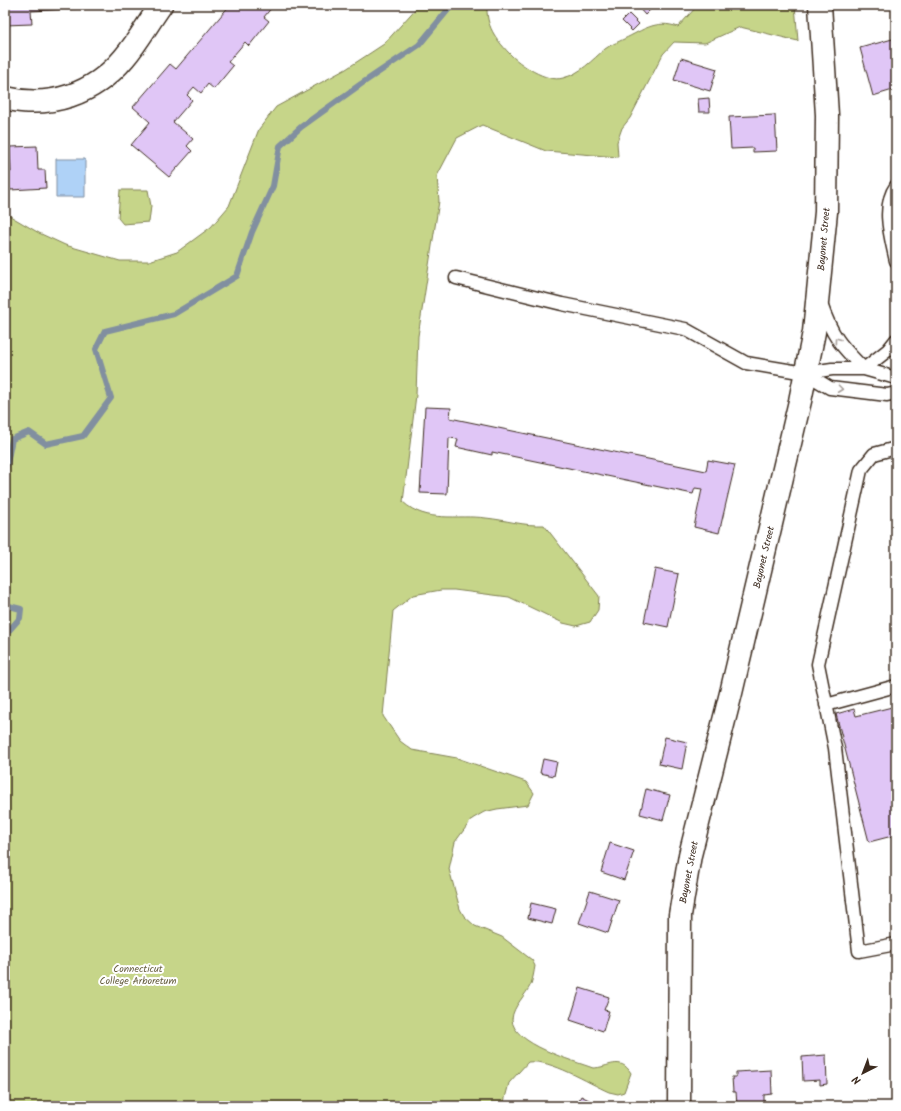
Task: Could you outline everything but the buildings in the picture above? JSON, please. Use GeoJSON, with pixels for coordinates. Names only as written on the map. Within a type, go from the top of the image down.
{"type":"FeatureCollection","features":[{"type":"Feature","properties":{"kind":"street"},"geometry":{"type":"LineString","coordinates":[[5,98],[21,101],[49,101],[70,96],[91,86],[110,73],[123,60],[161,5]]}},
{"type":"Feature","properties":{"kind":"street","name":"Bayonet Street"},"geometry":{"type":"LineString","coordinates":[[679,1106],[680,915],[690,855],[731,693],[814,332],[826,212],[827,137],[820,5]]}},
{"type":"Feature","properties":{"kind":"lane"},"geometry":{"type":"LineString","coordinates":[[896,186],[889,203],[889,232],[896,261]]}},
{"type":"Feature","properties":{"kind":"lane"},"geometry":{"type":"LineString","coordinates":[[456,278],[562,304],[685,329],[746,363],[805,373],[832,369],[864,369],[896,378]]}},
{"type":"Feature","properties":{"kind":"lane"},"geometry":{"type":"LineString","coordinates":[[818,296],[831,332],[843,348],[864,369]]}},
{"type":"Feature","properties":{"kind":"lane"},"geometry":{"type":"LineString","coordinates":[[864,369],[888,350],[896,340]]}},
{"type":"Feature","properties":{"kind":"lane"},"geometry":{"type":"LineString","coordinates":[[805,373],[830,388],[887,395],[896,393]]}},
{"type":"Feature","properties":{"kind":"lane"},"geometry":{"type":"LineString","coordinates":[[896,448],[874,454],[861,470],[818,664],[834,748],[858,951],[896,944]]}},
{"type":"Feature","properties":{"kind":"lane"},"geometry":{"type":"LineString","coordinates":[[826,705],[896,686]]}},
{"type":"Feature","properties":{"kind":"green space","name":"Connecticut College Arboretum"},"geometry":{"type":"Polygon","coordinates":[[[419,5],[487,5],[488,19],[492,31],[509,53],[534,72],[556,79],[575,73],[586,66],[607,48],[644,29],[663,24],[678,27],[698,5],[795,5],[798,41],[740,27],[705,43],[674,42],[663,54],[630,118],[622,128],[617,142],[618,157],[546,151],[482,125],[457,138],[437,176],[439,201],[418,336],[416,395],[403,502],[412,509],[432,516],[475,517],[529,525],[544,525],[599,596],[598,610],[590,622],[576,626],[563,623],[509,597],[454,590],[441,590],[413,595],[393,611],[383,716],[400,741],[412,750],[457,758],[526,782],[534,793],[528,805],[484,812],[472,819],[455,842],[449,869],[460,909],[464,916],[475,926],[502,937],[532,960],[535,966],[531,984],[517,1005],[512,1019],[515,1028],[522,1036],[545,1050],[593,1068],[614,1064],[623,1065],[631,1073],[624,1092],[618,1094],[609,1092],[569,1072],[547,1064],[528,1062],[509,1083],[503,1106],[5,1106],[5,213],[39,233],[65,245],[120,261],[149,261],[177,252],[211,227],[229,206],[259,129],[276,107],[346,69],[384,44],[419,5]]]}},
{"type":"Feature","properties":{"kind":"green space"},"geometry":{"type":"Polygon","coordinates":[[[120,190],[148,190],[151,206],[149,222],[123,224],[118,218],[120,190]]]}},
{"type":"Feature","properties":{"kind":"water"},"geometry":{"type":"Polygon","coordinates":[[[56,159],[85,159],[85,197],[56,197],[56,159]]]}},
{"type":"Feature","properties":{"kind":"waterway"},"geometry":{"type":"LineString","coordinates":[[5,473],[12,439],[29,432],[46,444],[83,436],[111,398],[96,349],[105,331],[174,314],[237,276],[252,232],[273,186],[280,146],[301,127],[419,45],[452,5]]}},
{"type":"Feature","properties":{"kind":"waterway"},"geometry":{"type":"LineString","coordinates":[[5,605],[21,609],[20,618],[5,635]]}}]}
